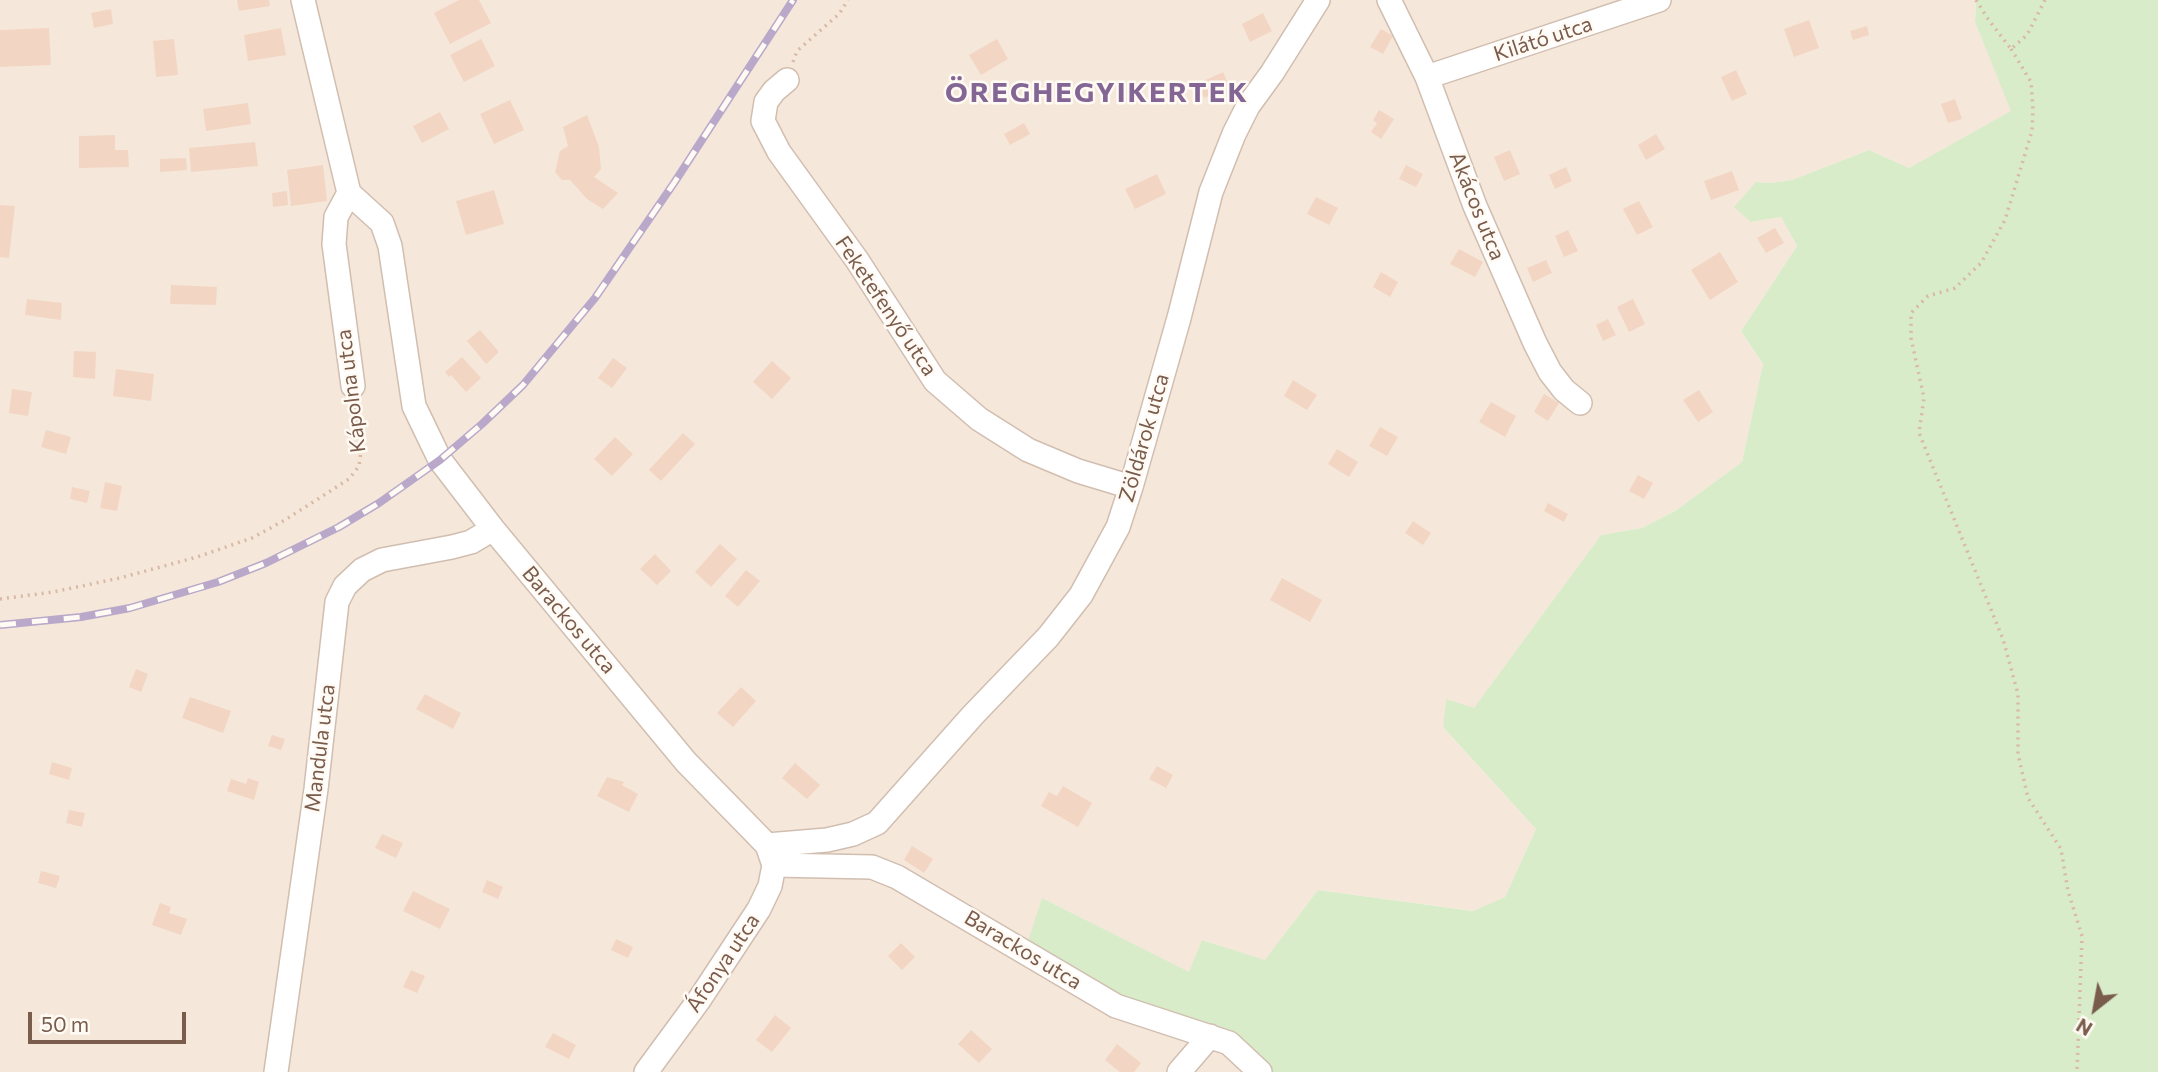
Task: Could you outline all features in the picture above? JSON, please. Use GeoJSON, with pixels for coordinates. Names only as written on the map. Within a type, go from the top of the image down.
{"type":"FeatureCollection","features":[{"type":"Feature","properties":{"kind":"street"},"geometry":{"type":"LineString","coordinates":[[303,0],[349,193],[382,223],[390,246],[414,407],[440,460],[493,528]]}},
{"type":"Feature","properties":{"kind":"street","name":"Zöldárok utca"},"geometry":{"type":"LineString","coordinates":[[771,855],[853,834],[877,823],[973,715],[1063,621],[1082,595],[1118,527],[1176,329],[1211,192],[1234,134],[1248,106],[1318,0]]}},
{"type":"Feature","properties":{"kind":"street","name":"Akácos utca"},"geometry":{"type":"LineString","coordinates":[[1389,0],[1427,77],[1475,206],[1535,343],[1550,372],[1564,390],[1580,403]]}},
{"type":"Feature","properties":{"kind":"street","name":"Kilátó utca"},"geometry":{"type":"LineString","coordinates":[[1427,77],[1659,0]]}},
{"type":"Feature","properties":{"kind":"street","name":"Feketefenyő utca"},"geometry":{"type":"LineString","coordinates":[[787,80],[766,102],[763,121],[779,152],[857,260],[935,381],[979,419],[1028,450],[1078,471],[1131,487]]}},
{"type":"Feature","properties":{"kind":"street","name":"Kápolna utca"},"geometry":{"type":"LineString","coordinates":[[349,193],[335,218],[334,244],[353,386]]}},
{"type":"Feature","properties":{"kind":"street","name":"Barackos utca"},"geometry":{"type":"LineString","coordinates":[[493,528],[686,762],[771,855],[872,867],[897,877],[1116,1006],[1229,1043],[1260,1072]]}},
{"type":"Feature","properties":{"kind":"street","name":"Mandula utca"},"geometry":{"type":"LineString","coordinates":[[276,1072],[315,803],[337,602],[345,586],[362,570],[382,560],[471,542],[493,528]]}},
{"type":"Feature","properties":{"kind":"street","name":"Áfonya utca"},"geometry":{"type":"LineString","coordinates":[[646,1072],[699,1000],[759,909],[770,886],[771,855]]}},
{"type":"Feature","properties":{"kind":"street"},"geometry":{"type":"LineString","coordinates":[[1179,1072],[1210,1036]]}},
{"type":"Feature","properties":{"kind":"path"},"geometry":{"type":"LineString","coordinates":[[787,80],[797,51],[839,14],[848,0]]}},
{"type":"Feature","properties":{"kind":"path"},"geometry":{"type":"LineString","coordinates":[[1976,0],[2031,82],[2032,131],[2005,220],[1981,263],[1955,288],[1928,296],[1911,313],[1911,338],[1924,398],[1919,433],[2003,639],[2018,694],[2018,754],[2028,798],[2061,849],[2068,891],[2082,936],[2077,1072]]}},
{"type":"Feature","properties":{"kind":"path"},"geometry":{"type":"LineString","coordinates":[[2011,49],[2027,35],[2045,0]]}},
{"type":"Feature","properties":{"kind":"path","name":"Kápolna utca"},"geometry":{"type":"LineString","coordinates":[[0,598],[52,592],[159,567],[252,538],[285,520],[349,479],[359,466],[361,452],[353,386]]}},
{"type":"Feature","properties":{"kind":"shaded area"},"geometry":{"type":"Polygon","coordinates":[[[0,0],[1976,0],[1975,22],[2012,111],[1909,168],[1869,150],[1792,180],[1756,182],[1751,222],[1781,217],[1797,246],[1741,331],[1763,364],[1742,462],[1675,511],[1642,528],[1601,535],[1474,709],[1446,700],[1443,727],[1536,829],[1505,897],[1474,911],[1318,890],[1265,961],[1203,940],[1190,973],[1042,898],[1266,1072],[0,1072],[0,0]]]}},
{"type":"Feature","properties":{"kind":"green space"},"geometry":{"type":"Polygon","coordinates":[[[1976,0],[2158,0],[2158,1072],[1266,1072],[1116,1000],[1027,944],[1042,898],[1189,972],[1202,940],[1265,960],[1318,890],[1473,911],[1505,897],[1536,829],[1443,727],[1446,699],[1474,708],[1601,535],[1642,528],[1675,511],[1742,462],[1763,364],[1741,331],[1797,246],[1781,217],[1751,222],[1734,207],[1756,182],[1792,180],[1869,150],[1909,168],[2011,111],[1975,22],[1976,0]]]}},
{"type":"Feature","properties":{"kind":"building"},"geometry":{"type":"Polygon","coordinates":[[[237,0],[269,0],[270,6],[239,11],[237,0]]]}},
{"type":"Feature","properties":{"kind":"building"},"geometry":{"type":"Polygon","coordinates":[[[459,0],[479,0],[491,23],[450,44],[434,13],[459,0]]]}},
{"type":"Feature","properties":{"kind":"building"},"geometry":{"type":"Polygon","coordinates":[[[111,9],[113,24],[94,28],[91,13],[111,9]]]}},
{"type":"Feature","properties":{"kind":"building"},"geometry":{"type":"Polygon","coordinates":[[[1263,13],[1272,31],[1250,42],[1242,24],[1263,13]]]}},
{"type":"Feature","properties":{"kind":"building"},"geometry":{"type":"Polygon","coordinates":[[[1809,20],[1819,48],[1794,57],[1784,29],[1809,20]]]}},
{"type":"Feature","properties":{"kind":"building"},"geometry":{"type":"Polygon","coordinates":[[[1867,26],[1869,35],[1853,40],[1850,31],[1867,26]]]}},
{"type":"Feature","properties":{"kind":"building"},"geometry":{"type":"Polygon","coordinates":[[[49,28],[51,65],[0,67],[0,30],[49,28]]]}},
{"type":"Feature","properties":{"kind":"building"},"geometry":{"type":"Polygon","coordinates":[[[281,28],[286,55],[248,61],[244,35],[281,28]]]}},
{"type":"Feature","properties":{"kind":"building"},"geometry":{"type":"Polygon","coordinates":[[[1381,29],[1393,36],[1383,54],[1370,47],[1381,29]]]}},
{"type":"Feature","properties":{"kind":"building"},"geometry":{"type":"Polygon","coordinates":[[[174,39],[178,75],[156,77],[153,41],[174,39]]]}},
{"type":"Feature","properties":{"kind":"building"},"geometry":{"type":"Polygon","coordinates":[[[481,39],[495,66],[464,82],[450,55],[481,39]]]}},
{"type":"Feature","properties":{"kind":"building"},"geometry":{"type":"Polygon","coordinates":[[[997,39],[1008,59],[981,75],[969,55],[997,39]]]}},
{"type":"Feature","properties":{"kind":"building"},"geometry":{"type":"Polygon","coordinates":[[[1736,70],[1747,94],[1732,101],[1721,77],[1736,70]]]}},
{"type":"Feature","properties":{"kind":"building"},"geometry":{"type":"Polygon","coordinates":[[[1223,72],[1229,86],[1204,98],[1197,84],[1223,72]]]}},
{"type":"Feature","properties":{"kind":"building"},"geometry":{"type":"Polygon","coordinates":[[[1955,99],[1962,119],[1948,123],[1941,104],[1955,99]]]}},
{"type":"Feature","properties":{"kind":"building"},"geometry":{"type":"Polygon","coordinates":[[[510,100],[524,130],[494,144],[480,114],[510,100]]]}},
{"type":"Feature","properties":{"kind":"building"},"geometry":{"type":"Polygon","coordinates":[[[248,103],[251,124],[206,131],[203,109],[248,103]]]}},
{"type":"Feature","properties":{"kind":"building"},"geometry":{"type":"Polygon","coordinates":[[[1379,110],[1394,119],[1381,139],[1371,132],[1377,123],[1373,120],[1379,110]]]}},
{"type":"Feature","properties":{"kind":"building"},"geometry":{"type":"Polygon","coordinates":[[[440,112],[449,129],[422,143],[413,126],[440,112]]]}},
{"type":"Feature","properties":{"kind":"building"},"geometry":{"type":"Polygon","coordinates":[[[587,115],[599,147],[601,169],[594,177],[618,193],[603,209],[587,199],[570,180],[562,180],[555,172],[560,151],[568,146],[563,127],[587,115]]]}},
{"type":"Feature","properties":{"kind":"building"},"geometry":{"type":"Polygon","coordinates":[[[1024,123],[1030,134],[1010,145],[1004,134],[1024,123]]]}},
{"type":"Feature","properties":{"kind":"building"},"geometry":{"type":"Polygon","coordinates":[[[1656,134],[1665,149],[1646,160],[1638,145],[1656,134]]]}},
{"type":"Feature","properties":{"kind":"building"},"geometry":{"type":"Polygon","coordinates":[[[115,135],[115,150],[128,150],[129,167],[79,168],[79,136],[115,135]]]}},
{"type":"Feature","properties":{"kind":"building"},"geometry":{"type":"Polygon","coordinates":[[[255,142],[258,166],[191,172],[189,148],[255,142]]]}},
{"type":"Feature","properties":{"kind":"building"},"geometry":{"type":"Polygon","coordinates":[[[1510,150],[1520,174],[1504,181],[1494,157],[1510,150]]]}},
{"type":"Feature","properties":{"kind":"building"},"geometry":{"type":"Polygon","coordinates":[[[186,158],[187,170],[160,172],[160,159],[186,158]]]}},
{"type":"Feature","properties":{"kind":"building"},"geometry":{"type":"Polygon","coordinates":[[[323,165],[327,201],[291,206],[287,170],[323,165]]]}},
{"type":"Feature","properties":{"kind":"building"},"geometry":{"type":"Polygon","coordinates":[[[1406,165],[1423,174],[1416,187],[1399,179],[1406,165]]]}},
{"type":"Feature","properties":{"kind":"building"},"geometry":{"type":"Polygon","coordinates":[[[1566,167],[1572,181],[1555,189],[1549,175],[1566,167]]]}},
{"type":"Feature","properties":{"kind":"building"},"geometry":{"type":"Polygon","coordinates":[[[1732,171],[1739,190],[1711,200],[1704,181],[1732,171]]]}},
{"type":"Feature","properties":{"kind":"building"},"geometry":{"type":"Polygon","coordinates":[[[1157,174],[1166,194],[1135,209],[1125,189],[1157,174]]]}},
{"type":"Feature","properties":{"kind":"building"},"geometry":{"type":"Polygon","coordinates":[[[494,190],[504,224],[466,235],[456,201],[494,190]]]}},
{"type":"Feature","properties":{"kind":"building"},"geometry":{"type":"Polygon","coordinates":[[[287,191],[288,205],[273,207],[272,193],[287,191]]]}},
{"type":"Feature","properties":{"kind":"building"},"geometry":{"type":"Polygon","coordinates":[[[1316,197],[1338,208],[1329,225],[1307,214],[1316,197]]]}},
{"type":"Feature","properties":{"kind":"building"},"geometry":{"type":"Polygon","coordinates":[[[1639,201],[1653,227],[1637,235],[1623,209],[1639,201]]]}},
{"type":"Feature","properties":{"kind":"building"},"geometry":{"type":"Polygon","coordinates":[[[0,205],[15,206],[9,258],[0,257],[0,205]]]}},
{"type":"Feature","properties":{"kind":"building"},"geometry":{"type":"Polygon","coordinates":[[[1775,228],[1784,243],[1766,253],[1757,238],[1775,228]]]}},
{"type":"Feature","properties":{"kind":"building"},"geometry":{"type":"Polygon","coordinates":[[[1568,230],[1578,251],[1564,257],[1555,236],[1568,230]]]}},
{"type":"Feature","properties":{"kind":"building"},"geometry":{"type":"Polygon","coordinates":[[[1459,249],[1483,262],[1475,277],[1450,264],[1459,249]]]}},
{"type":"Feature","properties":{"kind":"building"},"geometry":{"type":"Polygon","coordinates":[[[1720,252],[1738,282],[1710,300],[1691,270],[1720,252]]]}},
{"type":"Feature","properties":{"kind":"building"},"geometry":{"type":"Polygon","coordinates":[[[1546,260],[1552,273],[1533,282],[1527,268],[1546,260]]]}},
{"type":"Feature","properties":{"kind":"building"},"geometry":{"type":"Polygon","coordinates":[[[1381,272],[1398,282],[1390,297],[1373,287],[1381,272]]]}},
{"type":"Feature","properties":{"kind":"building"},"geometry":{"type":"Polygon","coordinates":[[[171,285],[217,287],[216,305],[170,304],[171,285]]]}},
{"type":"Feature","properties":{"kind":"building"},"geometry":{"type":"Polygon","coordinates":[[[27,299],[62,303],[61,320],[25,315],[27,299]]]}},
{"type":"Feature","properties":{"kind":"building"},"geometry":{"type":"Polygon","coordinates":[[[1633,299],[1645,324],[1629,332],[1617,307],[1633,299]]]}},
{"type":"Feature","properties":{"kind":"building"},"geometry":{"type":"Polygon","coordinates":[[[1608,319],[1616,335],[1603,341],[1596,325],[1608,319]]]}},
{"type":"Feature","properties":{"kind":"building"},"geometry":{"type":"Polygon","coordinates":[[[480,330],[499,352],[486,364],[467,341],[480,330]]]}},
{"type":"Feature","properties":{"kind":"building"},"geometry":{"type":"Polygon","coordinates":[[[74,351],[96,352],[95,379],[73,377],[74,351]]]}},
{"type":"Feature","properties":{"kind":"building"},"geometry":{"type":"Polygon","coordinates":[[[462,357],[481,378],[466,392],[445,372],[462,357]]]}},
{"type":"Feature","properties":{"kind":"building"},"geometry":{"type":"Polygon","coordinates":[[[613,358],[627,368],[612,388],[598,378],[613,358]]]}},
{"type":"Feature","properties":{"kind":"building"},"geometry":{"type":"Polygon","coordinates":[[[772,361],[791,378],[772,399],[753,382],[772,361]]]}},
{"type":"Feature","properties":{"kind":"building"},"geometry":{"type":"Polygon","coordinates":[[[116,369],[154,374],[151,401],[113,396],[116,369]]]}},
{"type":"Feature","properties":{"kind":"building"},"geometry":{"type":"Polygon","coordinates":[[[1293,380],[1317,395],[1307,410],[1284,396],[1293,380]]]}},
{"type":"Feature","properties":{"kind":"building"},"geometry":{"type":"Polygon","coordinates":[[[12,389],[32,392],[28,416],[9,413],[12,389]]]}},
{"type":"Feature","properties":{"kind":"building"},"geometry":{"type":"Polygon","coordinates":[[[1699,390],[1713,412],[1698,422],[1683,400],[1699,390]]]}},
{"type":"Feature","properties":{"kind":"building"},"geometry":{"type":"Polygon","coordinates":[[[1544,394],[1559,403],[1548,421],[1534,412],[1544,394]]]}},
{"type":"Feature","properties":{"kind":"building"},"geometry":{"type":"Polygon","coordinates":[[[1491,402],[1516,416],[1505,437],[1479,422],[1491,402]]]}},
{"type":"Feature","properties":{"kind":"building"},"geometry":{"type":"Polygon","coordinates":[[[1380,427],[1398,437],[1387,456],[1369,446],[1380,427]]]}},
{"type":"Feature","properties":{"kind":"building"},"geometry":{"type":"Polygon","coordinates":[[[46,430],[71,437],[66,454],[41,447],[46,430]]]}},
{"type":"Feature","properties":{"kind":"building"},"geometry":{"type":"Polygon","coordinates":[[[683,433],[695,444],[661,481],[649,470],[683,433]]]}},
{"type":"Feature","properties":{"kind":"building"},"geometry":{"type":"Polygon","coordinates":[[[615,437],[633,454],[612,476],[594,459],[615,437]]]}},
{"type":"Feature","properties":{"kind":"building"},"geometry":{"type":"Polygon","coordinates":[[[1337,449],[1358,462],[1349,477],[1328,464],[1337,449]]]}},
{"type":"Feature","properties":{"kind":"building"},"geometry":{"type":"Polygon","coordinates":[[[1638,475],[1653,483],[1644,499],[1629,491],[1638,475]]]}},
{"type":"Feature","properties":{"kind":"building"},"geometry":{"type":"Polygon","coordinates":[[[105,482],[122,486],[117,511],[100,508],[105,482]]]}},
{"type":"Feature","properties":{"kind":"building"},"geometry":{"type":"Polygon","coordinates":[[[72,487],[90,491],[87,503],[70,499],[72,487]]]}},
{"type":"Feature","properties":{"kind":"building"},"geometry":{"type":"Polygon","coordinates":[[[1548,503],[1568,514],[1564,522],[1544,511],[1548,503]]]}},
{"type":"Feature","properties":{"kind":"building"},"geometry":{"type":"Polygon","coordinates":[[[1413,521],[1431,533],[1423,545],[1405,533],[1413,521]]]}},
{"type":"Feature","properties":{"kind":"building"},"geometry":{"type":"Polygon","coordinates":[[[720,544],[737,559],[711,587],[695,572],[720,544]]]}},
{"type":"Feature","properties":{"kind":"building"},"geometry":{"type":"Polygon","coordinates":[[[655,554],[671,571],[657,585],[640,569],[655,554]]]}},
{"type":"Feature","properties":{"kind":"building"},"geometry":{"type":"Polygon","coordinates":[[[746,570],[760,581],[738,607],[725,596],[746,570]]]}},
{"type":"Feature","properties":{"kind":"building"},"geometry":{"type":"Polygon","coordinates":[[[1282,578],[1322,600],[1310,622],[1270,600],[1282,578]]]}},
{"type":"Feature","properties":{"kind":"building"},"geometry":{"type":"Polygon","coordinates":[[[136,669],[148,674],[141,692],[129,687],[136,669]]]}},
{"type":"Feature","properties":{"kind":"building"},"geometry":{"type":"Polygon","coordinates":[[[741,687],[756,701],[733,727],[717,713],[741,687]]]}},
{"type":"Feature","properties":{"kind":"building"},"geometry":{"type":"Polygon","coordinates":[[[425,694],[461,713],[453,729],[416,709],[425,694]]]}},
{"type":"Feature","properties":{"kind":"building"},"geometry":{"type":"Polygon","coordinates":[[[190,697],[231,711],[223,733],[182,718],[190,697]]]}},
{"type":"Feature","properties":{"kind":"building"},"geometry":{"type":"Polygon","coordinates":[[[272,735],[285,739],[281,750],[268,746],[272,735]]]}},
{"type":"Feature","properties":{"kind":"building"},"geometry":{"type":"Polygon","coordinates":[[[52,762],[72,768],[69,780],[49,774],[52,762]]]}},
{"type":"Feature","properties":{"kind":"building"},"geometry":{"type":"Polygon","coordinates":[[[795,763],[820,785],[807,799],[782,778],[795,763]]]}},
{"type":"Feature","properties":{"kind":"building"},"geometry":{"type":"Polygon","coordinates":[[[1157,766],[1173,775],[1166,788],[1149,779],[1157,766]]]}},
{"type":"Feature","properties":{"kind":"building"},"geometry":{"type":"Polygon","coordinates":[[[607,777],[624,782],[622,785],[638,794],[629,812],[597,796],[607,777]]]}},
{"type":"Feature","properties":{"kind":"building"},"geometry":{"type":"Polygon","coordinates":[[[248,778],[259,782],[254,800],[227,791],[231,779],[246,784],[248,778]]]}},
{"type":"Feature","properties":{"kind":"building"},"geometry":{"type":"Polygon","coordinates":[[[1063,786],[1092,803],[1078,827],[1041,806],[1049,792],[1057,796],[1063,786]]]}},
{"type":"Feature","properties":{"kind":"building"},"geometry":{"type":"Polygon","coordinates":[[[69,810],[85,813],[82,827],[66,823],[69,810]]]}},
{"type":"Feature","properties":{"kind":"building"},"geometry":{"type":"Polygon","coordinates":[[[382,834],[403,843],[396,858],[375,848],[382,834]]]}},
{"type":"Feature","properties":{"kind":"building"},"geometry":{"type":"Polygon","coordinates":[[[912,846],[933,859],[924,873],[904,860],[912,846]]]}},
{"type":"Feature","properties":{"kind":"building"},"geometry":{"type":"Polygon","coordinates":[[[41,871],[60,876],[56,888],[38,883],[41,871]]]}},
{"type":"Feature","properties":{"kind":"building"},"geometry":{"type":"Polygon","coordinates":[[[487,880],[503,887],[498,899],[482,892],[487,880]]]}},
{"type":"Feature","properties":{"kind":"building"},"geometry":{"type":"Polygon","coordinates":[[[413,891],[450,909],[440,929],[403,911],[413,891]]]}},
{"type":"Feature","properties":{"kind":"building"},"geometry":{"type":"Polygon","coordinates":[[[160,903],[171,907],[169,913],[187,919],[181,935],[152,925],[160,903]]]}},
{"type":"Feature","properties":{"kind":"building"},"geometry":{"type":"Polygon","coordinates":[[[616,939],[633,947],[628,958],[611,950],[616,939]]]}},
{"type":"Feature","properties":{"kind":"building"},"geometry":{"type":"Polygon","coordinates":[[[901,943],[915,957],[902,970],[888,956],[901,943]]]}},
{"type":"Feature","properties":{"kind":"building"},"geometry":{"type":"Polygon","coordinates":[[[411,970],[425,976],[417,993],[403,987],[411,970]]]}},
{"type":"Feature","properties":{"kind":"building"},"geometry":{"type":"Polygon","coordinates":[[[775,1015],[791,1028],[772,1052],[756,1040],[775,1015]]]}},
{"type":"Feature","properties":{"kind":"building"},"geometry":{"type":"Polygon","coordinates":[[[971,1030],[992,1049],[979,1063],[958,1044],[971,1030]]]}},
{"type":"Feature","properties":{"kind":"building"},"geometry":{"type":"Polygon","coordinates":[[[553,1033],[576,1045],[569,1059],[545,1047],[553,1033]]]}},
{"type":"Feature","properties":{"kind":"building"},"geometry":{"type":"Polygon","coordinates":[[[1117,1044],[1141,1063],[1134,1072],[1120,1072],[1105,1060],[1117,1044]]]}},
{"type":"Feature","properties":{"kind":"railway"},"geometry":{"type":"LineString","coordinates":[[0,625],[81,617],[130,608],[218,582],[266,563],[339,527],[379,503],[440,460],[523,385],[595,298],[674,183],[793,0]]}},
{"type":"Feature","properties":{"kind":"district","name":"ÖREGHEGYIKERTEK"},"geometry":{"type":"Point","coordinates":[1097,93]}}]}
